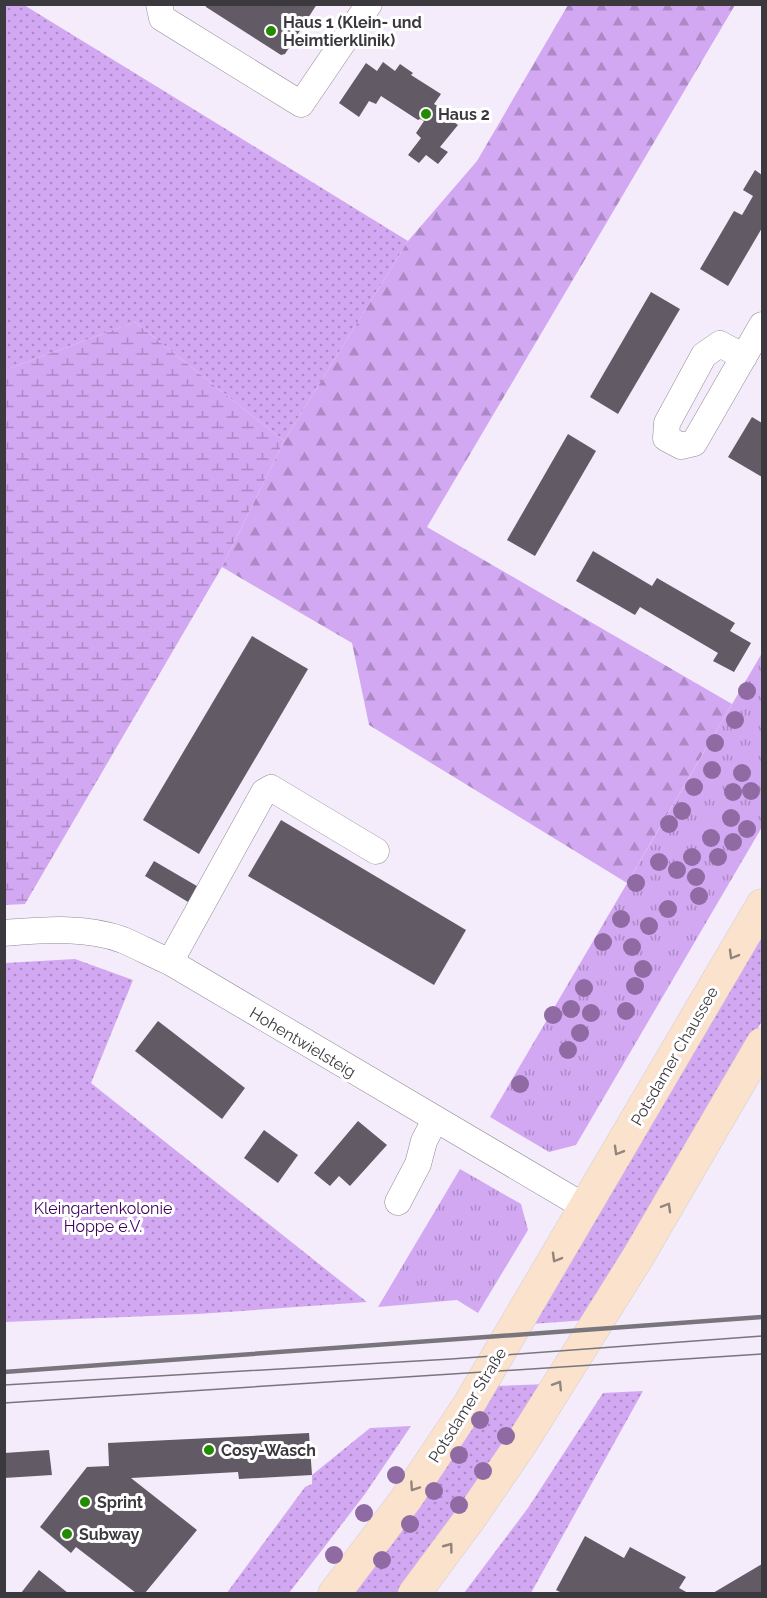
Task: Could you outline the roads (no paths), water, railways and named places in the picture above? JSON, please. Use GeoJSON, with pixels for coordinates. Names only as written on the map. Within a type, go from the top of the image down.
{"type":"FeatureCollection","features":[{"type":"Feature","properties":{"kind":"main road","name":"Potsdamer Chaussee"},"geometry":{"type":"LineString","coordinates":[[585,1207],[762,905]]}},
{"type":"Feature","properties":{"kind":"main road"},"geometry":{"type":"LineString","coordinates":[[414,1593],[470,1520],[521,1444],[638,1257],[762,1044]]}},
{"type":"Feature","properties":{"kind":"main road","name":"Potsdamer Straße"},"geometry":{"type":"LineString","coordinates":[[334,1593],[406,1499],[443,1445],[585,1207]]}},
{"type":"Feature","properties":{"kind":"street"},"geometry":{"type":"LineString","coordinates":[[159,4],[162,18],[301,104],[369,4]]}},
{"type":"Feature","properties":{"kind":"street"},"geometry":{"type":"LineString","coordinates":[[744,357],[762,325]]}},
{"type":"Feature","properties":{"kind":"street"},"geometry":{"type":"LineString","coordinates":[[170,962],[264,792],[272,788],[376,851]]}},
{"type":"Feature","properties":{"kind":"street","name":"Hohentwielsteig"},"geometry":{"type":"LineString","coordinates":[[4,933],[52,930],[86,931],[122,940],[170,962],[585,1207]]}},
{"type":"Feature","properties":{"kind":"street"},"geometry":{"type":"LineString","coordinates":[[398,1202],[418,1164],[424,1141],[435,1120]]}},
{"type":"Feature","properties":{"kind":"tram line"},"geometry":{"type":"LineString","coordinates":[[4,1385],[451,1359],[762,1336]]}},
{"type":"Feature","properties":{"kind":"tram line"},"geometry":{"type":"LineString","coordinates":[[4,1403],[762,1354]]}},
{"type":"Feature","properties":{"kind":"railway"},"geometry":{"type":"LineString","coordinates":[[4,1372],[762,1317]]}},
{"type":"Feature","properties":{"kind":"place","name":"Haus 1 (Klein- und Heimtierklinik)"},"geometry":{"type":"Point","coordinates":[271,31]}},
{"type":"Feature","properties":{"kind":"place","name":"Haus 2"},"geometry":{"type":"Point","coordinates":[426,114]}},
{"type":"Feature","properties":{"kind":"place","name":"Cosy-Wasch"},"geometry":{"type":"Point","coordinates":[209,1450]}},
{"type":"Feature","properties":{"kind":"place","name":"Sprint"},"geometry":{"type":"Point","coordinates":[85,1502]}},
{"type":"Feature","properties":{"kind":"place","name":"Subway"},"geometry":{"type":"Point","coordinates":[67,1534]}},
{"type":"Feature","properties":{"kind":"park label","name":"Kleingartenkolonie Hoppe e.V."},"geometry":{"type":"Point","coordinates":[103,1217]}}]}
